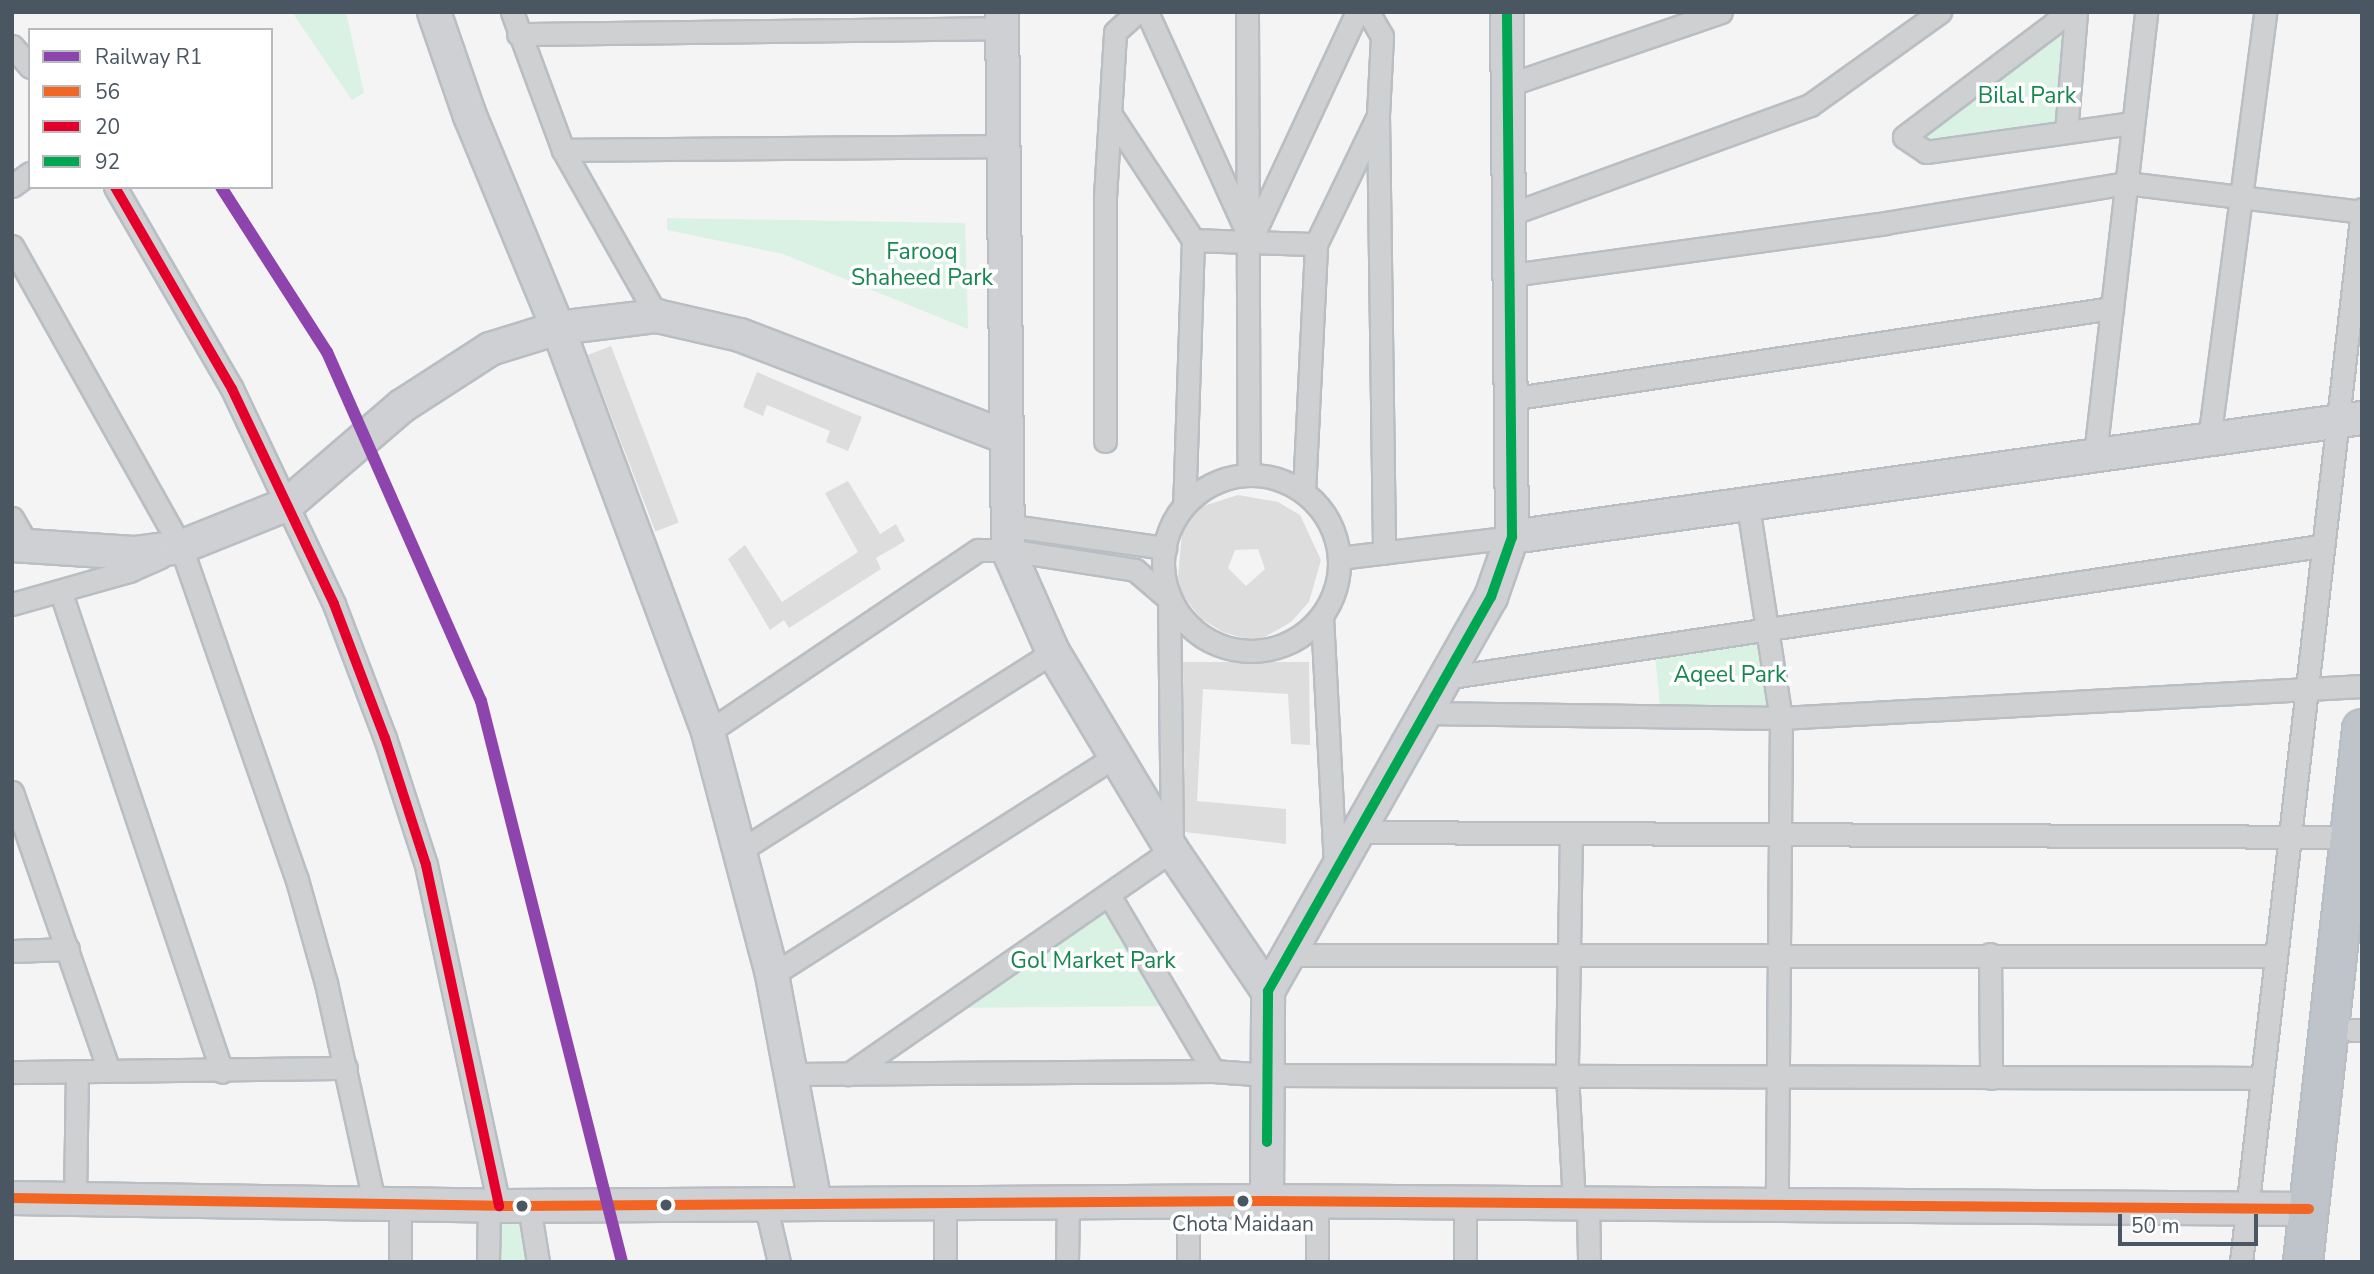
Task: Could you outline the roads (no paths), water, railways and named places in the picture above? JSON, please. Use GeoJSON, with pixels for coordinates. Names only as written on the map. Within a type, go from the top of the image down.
{"type":"FeatureCollection","features":[{"type":"Feature","properties":{"kind":"highway"},"geometry":{"type":"LineString","coordinates":[[2303,1262],[2362,729]]}},
{"type":"Feature","properties":{"kind":"highway"},"geometry":{"type":"LineString","coordinates":[[2328,1262],[2357,1030],[2362,960]]}},
{"type":"Feature","properties":{"kind":"street"},"geometry":{"type":"LineString","coordinates":[[433,12],[470,116],[558,328],[708,732],[772,975],[815,1202]]}},
{"type":"Feature","properties":{"kind":"street"},"geometry":{"type":"LineString","coordinates":[[512,12],[562,150],[657,316]]}},
{"type":"Feature","properties":{"kind":"street"},"geometry":{"type":"LineString","coordinates":[[1105,441],[1105,197],[1113,118],[1115,32],[1137,12]]}},
{"type":"Feature","properties":{"kind":"street"},"geometry":{"type":"LineString","coordinates":[[1147,12],[1251,241]]}},
{"type":"Feature","properties":{"kind":"street"},"geometry":{"type":"LineString","coordinates":[[1247,12],[1251,241],[1249,474]]}},
{"type":"Feature","properties":{"kind":"street"},"geometry":{"type":"LineString","coordinates":[[1251,241],[1357,12]]}},
{"type":"Feature","properties":{"kind":"street"},"geometry":{"type":"LineString","coordinates":[[1368,12],[1382,36],[1378,116],[1384,553]]}},
{"type":"Feature","properties":{"kind":"street"},"geometry":{"type":"LineString","coordinates":[[1267,1201],[1268,991],[1335,867],[1491,597],[1512,537],[1510,399],[1513,275],[1507,12]]}},
{"type":"Feature","properties":{"kind":"street"},"geometry":{"type":"LineString","coordinates":[[1508,85],[1721,12]]}},
{"type":"Feature","properties":{"kind":"street"},"geometry":{"type":"LineString","coordinates":[[1511,215],[1810,105],[1940,12]]}},
{"type":"Feature","properties":{"kind":"street"},"geometry":{"type":"LineString","coordinates":[[2069,12],[1904,137],[1926,152],[2133,123]]}},
{"type":"Feature","properties":{"kind":"street"},"geometry":{"type":"LineString","coordinates":[[2066,132],[2076,12]]}},
{"type":"Feature","properties":{"kind":"street"},"geometry":{"type":"LineString","coordinates":[[2095,455],[2146,12]]}},
{"type":"Feature","properties":{"kind":"street"},"geometry":{"type":"LineString","coordinates":[[2209,440],[2265,12]]}},
{"type":"Feature","properties":{"kind":"street"},"geometry":{"type":"LineString","coordinates":[[518,34],[1002,20],[1003,436],[1006,538],[1053,653],[1172,850],[1268,991]]}},
{"type":"Feature","properties":{"kind":"street"},"geometry":{"type":"LineString","coordinates":[[12,46],[28,65]]}},
{"type":"Feature","properties":{"kind":"street"},"geometry":{"type":"LineString","coordinates":[[1304,492],[1316,244],[1378,116]]}},
{"type":"Feature","properties":{"kind":"street"},"geometry":{"type":"LineString","coordinates":[[1113,118],[1193,240],[1184,505]]}},
{"type":"Feature","properties":{"kind":"street"},"geometry":{"type":"LineString","coordinates":[[562,150],[1004,146]]}},
{"type":"Feature","properties":{"kind":"street"},"geometry":{"type":"LineString","coordinates":[[12,186],[28,174]]}},
{"type":"Feature","properties":{"kind":"street"},"geometry":{"type":"LineString","coordinates":[[1513,275],[1885,223],[2126,183],[2362,210],[2351,420],[2320,546],[2290,836],[2259,1078],[2241,1262]]}},
{"type":"Feature","properties":{"kind":"street"},"geometry":{"type":"LineString","coordinates":[[115,189],[232,389],[338,616],[426,865],[506,1206],[538,1262]]}},
{"type":"Feature","properties":{"kind":"street"},"geometry":{"type":"LineString","coordinates":[[1193,240],[1316,244]]}},
{"type":"Feature","properties":{"kind":"street"},"geometry":{"type":"LineString","coordinates":[[12,246],[22,276],[181,547],[297,880],[346,1068],[387,1202],[400,1262]]}},
{"type":"Feature","properties":{"kind":"street"},"geometry":{"type":"LineString","coordinates":[[1510,399],[2112,308]]}},
{"type":"Feature","properties":{"kind":"street"},"geometry":{"type":"LineString","coordinates":[[12,604],[61,593],[129,570],[288,504],[402,407],[490,349],[558,328],[657,316],[740,335],[1003,436]]}},
{"type":"Feature","properties":{"kind":"street"},"geometry":{"type":"LineString","coordinates":[[1339,558],[1748,506],[2351,420]]}},
{"type":"Feature","properties":{"kind":"street"},"geometry":{"type":"LineString","coordinates":[[1006,538],[1135,570],[1169,599],[1187,626],[1212,644],[1233,651],[1264,652],[1293,642],[1322,617],[1336,589],[1339,558],[1325,514],[1304,492],[1283,480],[1249,474],[1226,478],[1198,491],[1184,505],[1168,531],[1162,564],[1169,599],[1172,850]]}},
{"type":"Feature","properties":{"kind":"street"},"geometry":{"type":"LineString","coordinates":[[1748,506],[1781,718],[1777,1203]]}},
{"type":"Feature","properties":{"kind":"street"},"geometry":{"type":"LineString","coordinates":[[12,518],[20,547],[134,553],[181,547]]}},
{"type":"Feature","properties":{"kind":"street"},"geometry":{"type":"LineString","coordinates":[[708,732],[978,550],[1006,538],[1165,548]]}},
{"type":"Feature","properties":{"kind":"street"},"geometry":{"type":"LineString","coordinates":[[1444,678],[1765,627],[2320,546]]}},
{"type":"Feature","properties":{"kind":"street"},"geometry":{"type":"LineString","coordinates":[[61,593],[222,1072]]}},
{"type":"Feature","properties":{"kind":"street"},"geometry":{"type":"LineString","coordinates":[[1322,617],[1335,867]]}},
{"type":"Feature","properties":{"kind":"street"},"geometry":{"type":"LineString","coordinates":[[741,850],[1053,653]]}},
{"type":"Feature","properties":{"kind":"street"},"geometry":{"type":"LineString","coordinates":[[1425,713],[1781,718],[2362,687]]}},
{"type":"Feature","properties":{"kind":"street"},"geometry":{"type":"LineString","coordinates":[[772,975],[1117,755]]}},
{"type":"Feature","properties":{"kind":"street"},"geometry":{"type":"LineString","coordinates":[[12,792],[108,1072]]}},
{"type":"Feature","properties":{"kind":"street"},"geometry":{"type":"LineString","coordinates":[[1356,832],[1780,832],[2348,837]]}},
{"type":"Feature","properties":{"kind":"street"},"geometry":{"type":"LineString","coordinates":[[1571,834],[1567,1074],[1589,1262]]}},
{"type":"Feature","properties":{"kind":"street"},"geometry":{"type":"LineString","coordinates":[[848,1074],[1172,850]]}},
{"type":"Feature","properties":{"kind":"street"},"geometry":{"type":"LineString","coordinates":[[1109,895],[1213,1071]]}},
{"type":"Feature","properties":{"kind":"street"},"geometry":{"type":"LineString","coordinates":[[12,951],[68,949]]}},
{"type":"Feature","properties":{"kind":"street"},"geometry":{"type":"LineString","coordinates":[[1288,955],[1567,956],[1779,952],[2275,956]]}},
{"type":"Feature","properties":{"kind":"street"},"geometry":{"type":"LineString","coordinates":[[1990,954],[1991,1079]]}},
{"type":"Feature","properties":{"kind":"street"},"geometry":{"type":"LineString","coordinates":[[12,1072],[222,1072],[346,1068]]}},
{"type":"Feature","properties":{"kind":"street"},"geometry":{"type":"LineString","coordinates":[[791,1074],[1213,1071],[1268,1075],[2259,1078]]}},
{"type":"Feature","properties":{"kind":"street"},"geometry":{"type":"LineString","coordinates":[[75,1198],[77,1072]]}},
{"type":"Feature","properties":{"kind":"street"},"geometry":{"type":"LineString","coordinates":[[12,1198],[506,1206],[1317,1201],[2309,1209]]}},
{"type":"Feature","properties":{"kind":"street"},"geometry":{"type":"LineString","coordinates":[[1067,1262],[1068,1201]]}},
{"type":"Feature","properties":{"kind":"street"},"geometry":{"type":"LineString","coordinates":[[1188,1201],[1188,1262]]}},
{"type":"Feature","properties":{"kind":"street"},"geometry":{"type":"LineString","coordinates":[[1317,1201],[1317,1262]]}},
{"type":"Feature","properties":{"kind":"street"},"geometry":{"type":"LineString","coordinates":[[945,1262],[946,1202]]}},
{"type":"Feature","properties":{"kind":"street"},"geometry":{"type":"LineString","coordinates":[[1465,1202],[1465,1262]]}},
{"type":"Feature","properties":{"kind":"street"},"geometry":{"type":"LineString","coordinates":[[765,1203],[779,1262]]}},
{"type":"Feature","properties":{"kind":"street"},"geometry":{"type":"LineString","coordinates":[[488,1262],[506,1206]]}},
{"type":"Feature","properties":{"kind":"rail line","name":"R1"},"geometry":{"type":"LineString","coordinates":[[222,189],[327,352],[481,701],[622,1262]]}},
{"type":"Feature","properties":{"kind":"place","name":"Chota Maidaan"},"geometry":{"type":"Point","coordinates":[1243,1201]}},
{"type":"Feature","properties":{"kind":"park label","name":"Bilal Park"},"geometry":{"type":"Point","coordinates":[2027,96]}},
{"type":"Feature","properties":{"kind":"park label","name":"Farooq Shaheed Park"},"geometry":{"type":"Point","coordinates":[922,265]}},
{"type":"Feature","properties":{"kind":"park label","name":"Aqeel Park"},"geometry":{"type":"Point","coordinates":[1730,675]}},
{"type":"Feature","properties":{"kind":"park label","name":"Gol Market Park"},"geometry":{"type":"Point","coordinates":[1093,961]}}]}
